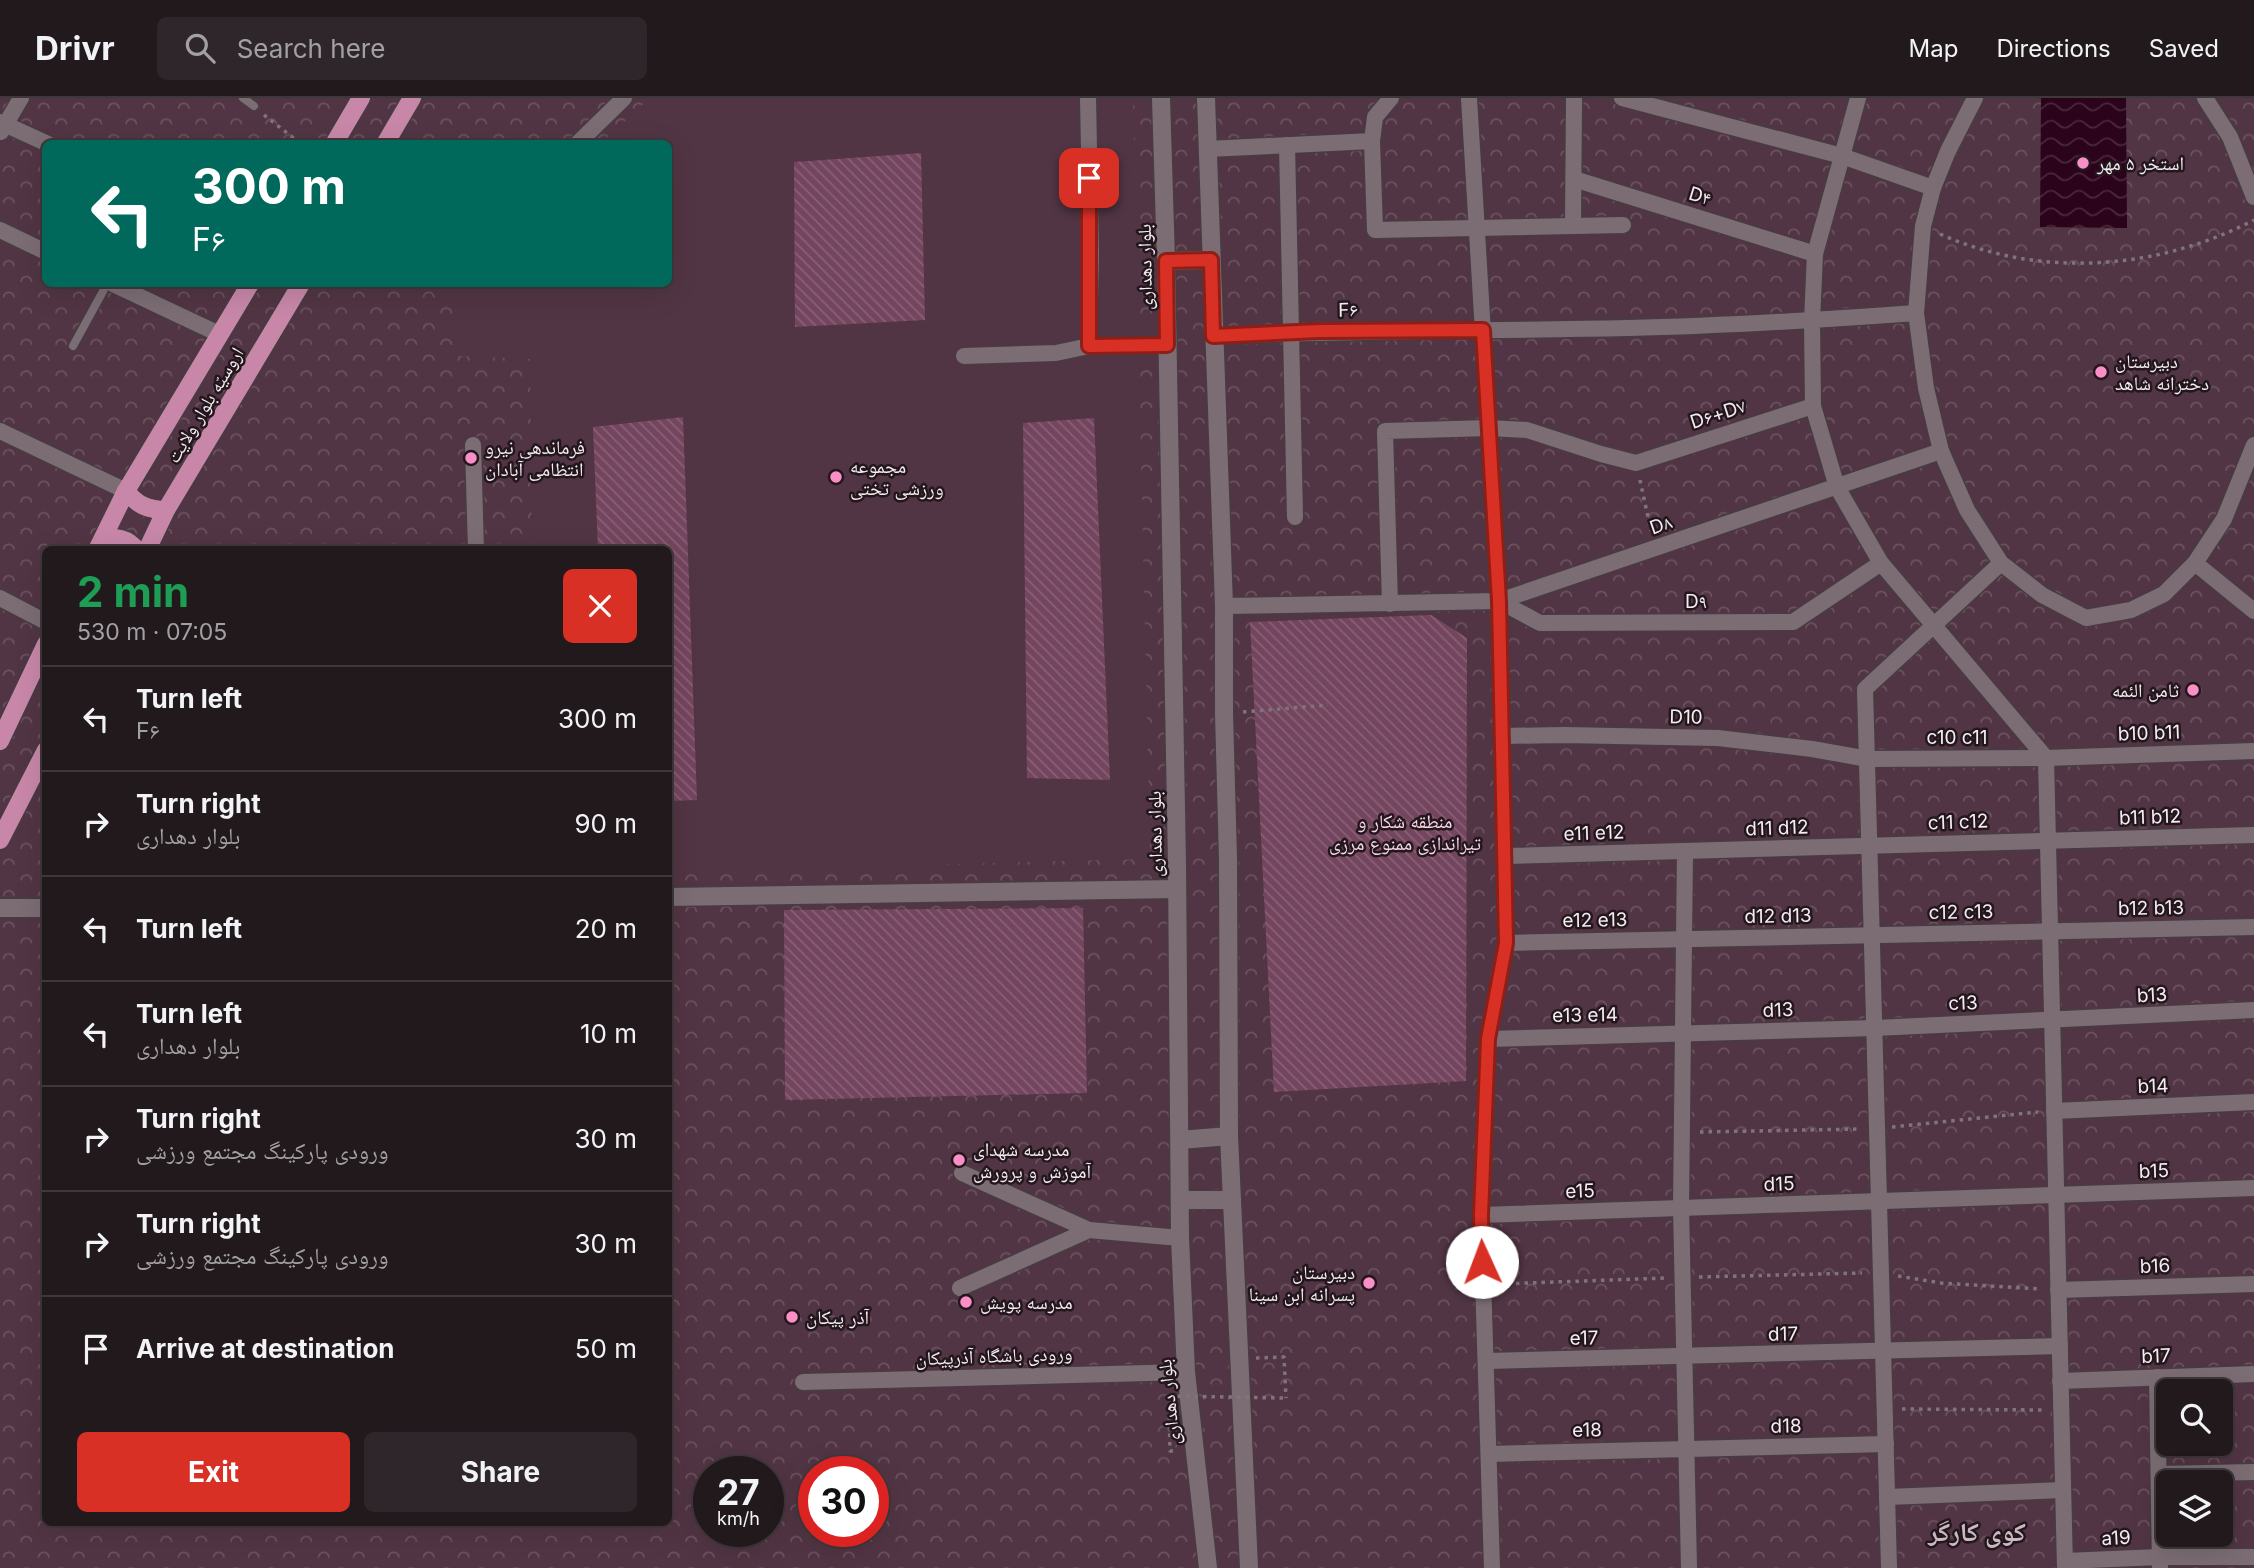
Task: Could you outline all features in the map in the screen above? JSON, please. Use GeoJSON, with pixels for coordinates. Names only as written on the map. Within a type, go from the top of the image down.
{"type":"FeatureCollection","features":[{"type":"Feature","properties":{"kind":"main road"},"geometry":{"type":"LineString","coordinates":[[336,140],[361,98]]}},
{"type":"Feature","properties":{"kind":"main road"},"geometry":{"type":"LineString","coordinates":[[386,140],[412,98]]}},
{"type":"Feature","properties":{"kind":"main road","name":"بلوار دهداری"},"geometry":{"type":"LineString","coordinates":[[1161,98],[1177,889],[1180,1238],[1186,1372],[1208,1568]]}},
{"type":"Feature","properties":{"kind":"main road"},"geometry":{"type":"LineString","coordinates":[[1206,98],[1224,606],[1229,1136],[1249,1568]]}},
{"type":"Feature","properties":{"kind":"main road"},"geometry":{"type":"LineString","coordinates":[[1166,261],[1211,260]]}},
{"type":"Feature","properties":{"kind":"main road","name":"اروسیّه بلوار ولایت"},"geometry":{"type":"LineString","coordinates":[[100,544],[126,491],[248,287]]}},
{"type":"Feature","properties":{"kind":"main road","name":"اروسیّه بلوار ولایت"},"geometry":{"type":"LineString","coordinates":[[149,546],[166,510],[299,287]]}},
{"type":"Feature","properties":{"kind":"main road"},"geometry":{"type":"LineString","coordinates":[[126,491],[143,507],[166,510]]}},
{"type":"Feature","properties":{"kind":"main road"},"geometry":{"type":"LineString","coordinates":[[100,544],[115,537],[127,540],[133,546]]}},
{"type":"Feature","properties":{"kind":"main road"},"geometry":{"type":"LineString","coordinates":[[0,741],[42,653]]}},
{"type":"Feature","properties":{"kind":"main road"},"geometry":{"type":"LineString","coordinates":[[0,840],[42,758]]}},
{"type":"Feature","properties":{"kind":"main road"},"geometry":{"type":"LineString","coordinates":[[672,897],[1177,889]]}},
{"type":"Feature","properties":{"kind":"main road"},"geometry":{"type":"LineString","coordinates":[[0,908],[42,908]]}},
{"type":"Feature","properties":{"kind":"main road"},"geometry":{"type":"LineString","coordinates":[[1180,1140],[1229,1136]]}},
{"type":"Feature","properties":{"kind":"main road"},"geometry":{"type":"LineString","coordinates":[[1180,1200],[1232,1200]]}},
{"type":"Feature","properties":{"kind":"street"},"geometry":{"type":"LineString","coordinates":[[21,98],[2,126],[42,142]]}},
{"type":"Feature","properties":{"kind":"street"},"geometry":{"type":"LineString","coordinates":[[581,140],[624,98]]}},
{"type":"Feature","properties":{"kind":"street"},"geometry":{"type":"LineString","coordinates":[[1088,98],[1091,254],[1089,346]]}},
{"type":"Feature","properties":{"kind":"street"},"geometry":{"type":"LineString","coordinates":[[1391,98],[1375,117],[1372,141],[1375,230],[1623,225]]}},
{"type":"Feature","properties":{"kind":"street"},"geometry":{"type":"LineString","coordinates":[[1469,98],[1499,601],[1506,943],[1488,1039],[1481,1215],[1492,1568]]}},
{"type":"Feature","properties":{"kind":"street"},"geometry":{"type":"LineString","coordinates":[[1573,226],[1574,98]]}},
{"type":"Feature","properties":{"kind":"street"},"geometry":{"type":"LineString","coordinates":[[1622,98],[1842,156],[1933,188]]}},
{"type":"Feature","properties":{"kind":"street"},"geometry":{"type":"LineString","coordinates":[[1858,98],[1815,254],[1812,321],[1813,406],[1837,487],[1881,563],[2046,758],[2065,1565]]}},
{"type":"Feature","properties":{"kind":"street"},"geometry":{"type":"LineString","coordinates":[[1975,98],[1933,188],[1923,226],[1916,313],[1926,388],[1941,451],[1967,510],[2001,563],[2042,595],[2085,618],[2131,610],[2164,594],[2195,563],[2224,519],[2254,445]]}},
{"type":"Feature","properties":{"kind":"street"},"geometry":{"type":"LineString","coordinates":[[2205,98],[2251,177],[2254,197]]}},
{"type":"Feature","properties":{"kind":"street"},"geometry":{"type":"LineString","coordinates":[[1208,149],[1372,141]]}},
{"type":"Feature","properties":{"kind":"street"},"geometry":{"type":"LineString","coordinates":[[1287,145],[1296,517]]}},
{"type":"Feature","properties":{"kind":"street","name":"D۴"},"geometry":{"type":"LineString","coordinates":[[1574,179],[1815,254]]}},
{"type":"Feature","properties":{"kind":"street"},"geometry":{"type":"LineString","coordinates":[[0,230],[42,250]]}},
{"type":"Feature","properties":{"kind":"street"},"geometry":{"type":"LineString","coordinates":[[119,287],[219,334]]}},
{"type":"Feature","properties":{"kind":"street","name":"F۶"},"geometry":{"type":"LineString","coordinates":[[1213,336],[1291,332],[1629,328],[1812,321],[1916,313]]}},
{"type":"Feature","properties":{"kind":"street"},"geometry":{"type":"LineString","coordinates":[[964,356],[1056,353],[1089,346],[1167,345]]}},
{"type":"Feature","properties":{"kind":"street","name":"D۶+D۷"},"geometry":{"type":"LineString","coordinates":[[1636,463],[1813,406]]}},
{"type":"Feature","properties":{"kind":"street"},"geometry":{"type":"LineString","coordinates":[[1390,604],[1385,431],[1489,428],[1527,430],[1636,463]]}},
{"type":"Feature","properties":{"kind":"street"},"geometry":{"type":"LineString","coordinates":[[0,431],[126,491]]}},
{"type":"Feature","properties":{"kind":"street"},"geometry":{"type":"LineString","coordinates":[[472,446],[476,546]]}},
{"type":"Feature","properties":{"kind":"street","name":"D۸"},"geometry":{"type":"LineString","coordinates":[[1499,601],[1941,451]]}},
{"type":"Feature","properties":{"kind":"street","name":"D۹"},"geometry":{"type":"LineString","coordinates":[[1499,601],[1540,623],[1793,622],[1881,563]]}},
{"type":"Feature","properties":{"kind":"street"},"geometry":{"type":"LineString","coordinates":[[1889,1568],[1865,689],[2001,563]]}},
{"type":"Feature","properties":{"kind":"street"},"geometry":{"type":"LineString","coordinates":[[2195,563],[2254,611]]}},
{"type":"Feature","properties":{"kind":"street"},"geometry":{"type":"LineString","coordinates":[[0,598],[42,620]]}},
{"type":"Feature","properties":{"kind":"street"},"geometry":{"type":"LineString","coordinates":[[1224,606],[1499,601]]}},
{"type":"Feature","properties":{"kind":"street","name":"D10"},"geometry":{"type":"LineString","coordinates":[[1502,736],[1718,738],[1812,749],[1868,759]]}},
{"type":"Feature","properties":{"kind":"street","name":"b10 b11"},"geometry":{"type":"LineString","coordinates":[[2046,758],[2254,751]]}},
{"type":"Feature","properties":{"kind":"street","name":"c10 c11"},"geometry":{"type":"LineString","coordinates":[[1868,759],[2046,758]]}},
{"type":"Feature","properties":{"kind":"street","name":"b11 b12"},"geometry":{"type":"LineString","coordinates":[[2047,841],[2254,835]]}},
{"type":"Feature","properties":{"kind":"street","name":"c11 c12"},"geometry":{"type":"LineString","coordinates":[[1870,846],[2047,841]]}},
{"type":"Feature","properties":{"kind":"street","name":"d11 d12"},"geometry":{"type":"LineString","coordinates":[[1685,851],[1870,846]]}},
{"type":"Feature","properties":{"kind":"street"},"geometry":{"type":"LineString","coordinates":[[1685,851],[1681,1208],[1689,1568]]}},
{"type":"Feature","properties":{"kind":"street","name":"e11 e12"},"geometry":{"type":"LineString","coordinates":[[1504,856],[1685,851]]}},
{"type":"Feature","properties":{"kind":"street","name":"b12 b13"},"geometry":{"type":"LineString","coordinates":[[2050,932],[2254,927]]}},
{"type":"Feature","properties":{"kind":"street","name":"c12 c13"},"geometry":{"type":"LineString","coordinates":[[1872,935],[2050,932]]}},
{"type":"Feature","properties":{"kind":"street","name":"d12 d13"},"geometry":{"type":"LineString","coordinates":[[1684,939],[1872,935]]}},
{"type":"Feature","properties":{"kind":"street","name":"e12 e13"},"geometry":{"type":"LineString","coordinates":[[1506,943],[1684,939]]}},
{"type":"Feature","properties":{"kind":"street","name":"b13"},"geometry":{"type":"LineString","coordinates":[[2052,1021],[2254,1010]]}},
{"type":"Feature","properties":{"kind":"street","name":"c13"},"geometry":{"type":"LineString","coordinates":[[1875,1028],[2052,1021]]}},
{"type":"Feature","properties":{"kind":"street","name":"d13"},"geometry":{"type":"LineString","coordinates":[[1683,1034],[1875,1028]]}},
{"type":"Feature","properties":{"kind":"street","name":"e13 e14"},"geometry":{"type":"LineString","coordinates":[[1488,1039],[1683,1034]]}},
{"type":"Feature","properties":{"kind":"street","name":"b14"},"geometry":{"type":"LineString","coordinates":[[2054,1111],[2254,1102]]}},
{"type":"Feature","properties":{"kind":"street"},"geometry":{"type":"LineString","coordinates":[[962,1173],[1089,1230],[1180,1238]]}},
{"type":"Feature","properties":{"kind":"street","name":"b15"},"geometry":{"type":"LineString","coordinates":[[1880,1201],[2254,1188]]}},
{"type":"Feature","properties":{"kind":"street","name":"d15"},"geometry":{"type":"LineString","coordinates":[[1681,1208],[1880,1201]]}},
{"type":"Feature","properties":{"kind":"street","name":"e15"},"geometry":{"type":"LineString","coordinates":[[1481,1215],[1681,1208]]}},
{"type":"Feature","properties":{"kind":"street"},"geometry":{"type":"LineString","coordinates":[[960,1289],[1089,1230]]}},
{"type":"Feature","properties":{"kind":"street","name":"b16"},"geometry":{"type":"LineString","coordinates":[[2058,1290],[2254,1284]]}},
{"type":"Feature","properties":{"kind":"street","name":"d17"},"geometry":{"type":"LineString","coordinates":[[1684,1357],[2060,1346]]}},
{"type":"Feature","properties":{"kind":"street","name":"e17"},"geometry":{"type":"LineString","coordinates":[[1486,1361],[1684,1357]]}},
{"type":"Feature","properties":{"kind":"street","name":"ورودی باشگاه آذرپیکان"},"geometry":{"type":"LineString","coordinates":[[803,1382],[1186,1372]]}},
{"type":"Feature","properties":{"kind":"street","name":"b17"},"geometry":{"type":"LineString","coordinates":[[2060,1381],[2254,1374]]}},
{"type":"Feature","properties":{"kind":"street"},"geometry":{"type":"LineString","coordinates":[[2157,1377],[2159,1470]]}},
{"type":"Feature","properties":{"kind":"street","name":"d18"},"geometry":{"type":"LineString","coordinates":[[1686,1449],[1886,1444]]}},
{"type":"Feature","properties":{"kind":"street","name":"e18"},"geometry":{"type":"LineString","coordinates":[[1489,1454],[1686,1449]]}},
{"type":"Feature","properties":{"kind":"street"},"geometry":{"type":"LineString","coordinates":[[2233,1472],[2254,1472]]}},
{"type":"Feature","properties":{"kind":"street"},"geometry":{"type":"LineString","coordinates":[[1887,1497],[2063,1489]]}},
{"type":"Feature","properties":{"kind":"street","name":"a19"},"geometry":{"type":"LineString","coordinates":[[2065,1565],[2254,1557]]}},
{"type":"Feature","properties":{"kind":"lane"},"geometry":{"type":"LineString","coordinates":[[243,98],[254,106]]}},
{"type":"Feature","properties":{"kind":"lane"},"geometry":{"type":"LineString","coordinates":[[73,346],[105,287]]}},
{"type":"Feature","properties":{"kind":"path"},"geometry":{"type":"LineString","coordinates":[[254,106],[296,140]]}},
{"type":"Feature","properties":{"kind":"path"},"geometry":{"type":"LineString","coordinates":[[1923,226],[1950,238],[2006,255],[2095,264],[2133,260],[2180,250],[2208,242],[2254,220]]}},
{"type":"Feature","properties":{"kind":"path"},"geometry":{"type":"LineString","coordinates":[[1636,463],[1655,550]]}},
{"type":"Feature","properties":{"kind":"path"},"geometry":{"type":"LineString","coordinates":[[1223,713],[1328,705]]}},
{"type":"Feature","properties":{"kind":"path"},"geometry":{"type":"LineString","coordinates":[[1682,1132],[1878,1128],[2054,1111]]}},
{"type":"Feature","properties":{"kind":"path"},"geometry":{"type":"LineString","coordinates":[[1483,1285],[1881,1273],[1941,1283],[2058,1290]]}},
{"type":"Feature","properties":{"kind":"path"},"geometry":{"type":"LineString","coordinates":[[1170,1451],[1169,1396],[1286,1398],[1284,1357],[1240,1358]]}},
{"type":"Feature","properties":{"kind":"path"},"geometry":{"type":"LineString","coordinates":[[1885,1409],[2061,1410]]}},
{"type":"Feature","properties":{"kind":"green space","name":"منطقه شکار و تیراندازی ممنوع مرزی"},"geometry":{"type":"Polygon","coordinates":[[[0,98],[2254,98],[2254,1568],[0,1568],[0,98]]]}},
{"type":"Feature","properties":{"kind":"green space","name":"مجموعه ورزشی تختی"},"geometry":{"type":"Polygon","coordinates":[[[650,98],[1133,98],[1150,859],[672,871],[672,546],[532,546],[530,359],[457,356],[457,287],[672,287],[672,140],[604,140],[650,98]]]}},
{"type":"Feature","properties":{"kind":"water","name":"استخر ۵ مهر"},"geometry":{"type":"Polygon","coordinates":[[[2041,98],[2126,98],[2127,228],[2040,227],[2041,98]]]}},
{"type":"Feature","properties":{"kind":"building"},"geometry":{"type":"Polygon","coordinates":[[[921,153],[925,320],[795,327],[794,162],[921,153]]]}},
{"type":"Feature","properties":{"kind":"building"},"geometry":{"type":"Polygon","coordinates":[[[683,417],[697,800],[672,801],[672,546],[598,546],[593,427],[683,417]]]}},
{"type":"Feature","properties":{"kind":"building"},"geometry":{"type":"Polygon","coordinates":[[[1094,418],[1110,780],[1027,778],[1023,423],[1094,418]]]}},
{"type":"Feature","properties":{"kind":"building"},"geometry":{"type":"Polygon","coordinates":[[[1431,615],[1467,638],[1466,1081],[1274,1092],[1250,622],[1431,615]]]}},
{"type":"Feature","properties":{"kind":"building"},"geometry":{"type":"Polygon","coordinates":[[[1083,908],[1087,1093],[785,1100],[784,910],[1083,908]]]}},
{"type":"Feature","properties":{"kind":"place","name":"استخر ۵ مهر"},"geometry":{"type":"Point","coordinates":[2083,163]}},
{"type":"Feature","properties":{"kind":"place","name":"دبیرستان دخترانه شاهد"},"geometry":{"type":"Point","coordinates":[2101,372]}},
{"type":"Feature","properties":{"kind":"place","name":"فرماندهی نیرو انتظامی آبادان"},"geometry":{"type":"Point","coordinates":[471,458]}},
{"type":"Feature","properties":{"kind":"place","name":"مجموعه ورزشی تختی"},"geometry":{"type":"Point","coordinates":[836,477]}},
{"type":"Feature","properties":{"kind":"place","name":"ثامن الئمه"},"geometry":{"type":"Point","coordinates":[2193,690]}},
{"type":"Feature","properties":{"kind":"place","name":"مدرسه شهدای آموزش و پرورش"},"geometry":{"type":"Point","coordinates":[959,1160]}},
{"type":"Feature","properties":{"kind":"place","name":"دبیرستان پسرانه ابن سینا"},"geometry":{"type":"Point","coordinates":[1369,1283]}},
{"type":"Feature","properties":{"kind":"place","name":"مدرسه پویش"},"geometry":{"type":"Point","coordinates":[966,1302]}},
{"type":"Feature","properties":{"kind":"place","name":"آذر پیکان"},"geometry":{"type":"Point","coordinates":[792,1317]}},
{"type":"Feature","properties":{"kind":"district","name":"کوی کارگر"},"geometry":{"type":"Point","coordinates":[1977,1531]}},
{"type":"Feature","properties":{"kind":"route"},"geometry":{"type":"LineString","coordinates":[[1089,178],[1089,346],[1167,345],[1166,261],[1211,260],[1213,336],[1320,331],[1483,330],[1499,601],[1506,943],[1488,1039],[1481,1215],[1482,1262]]}}]}
